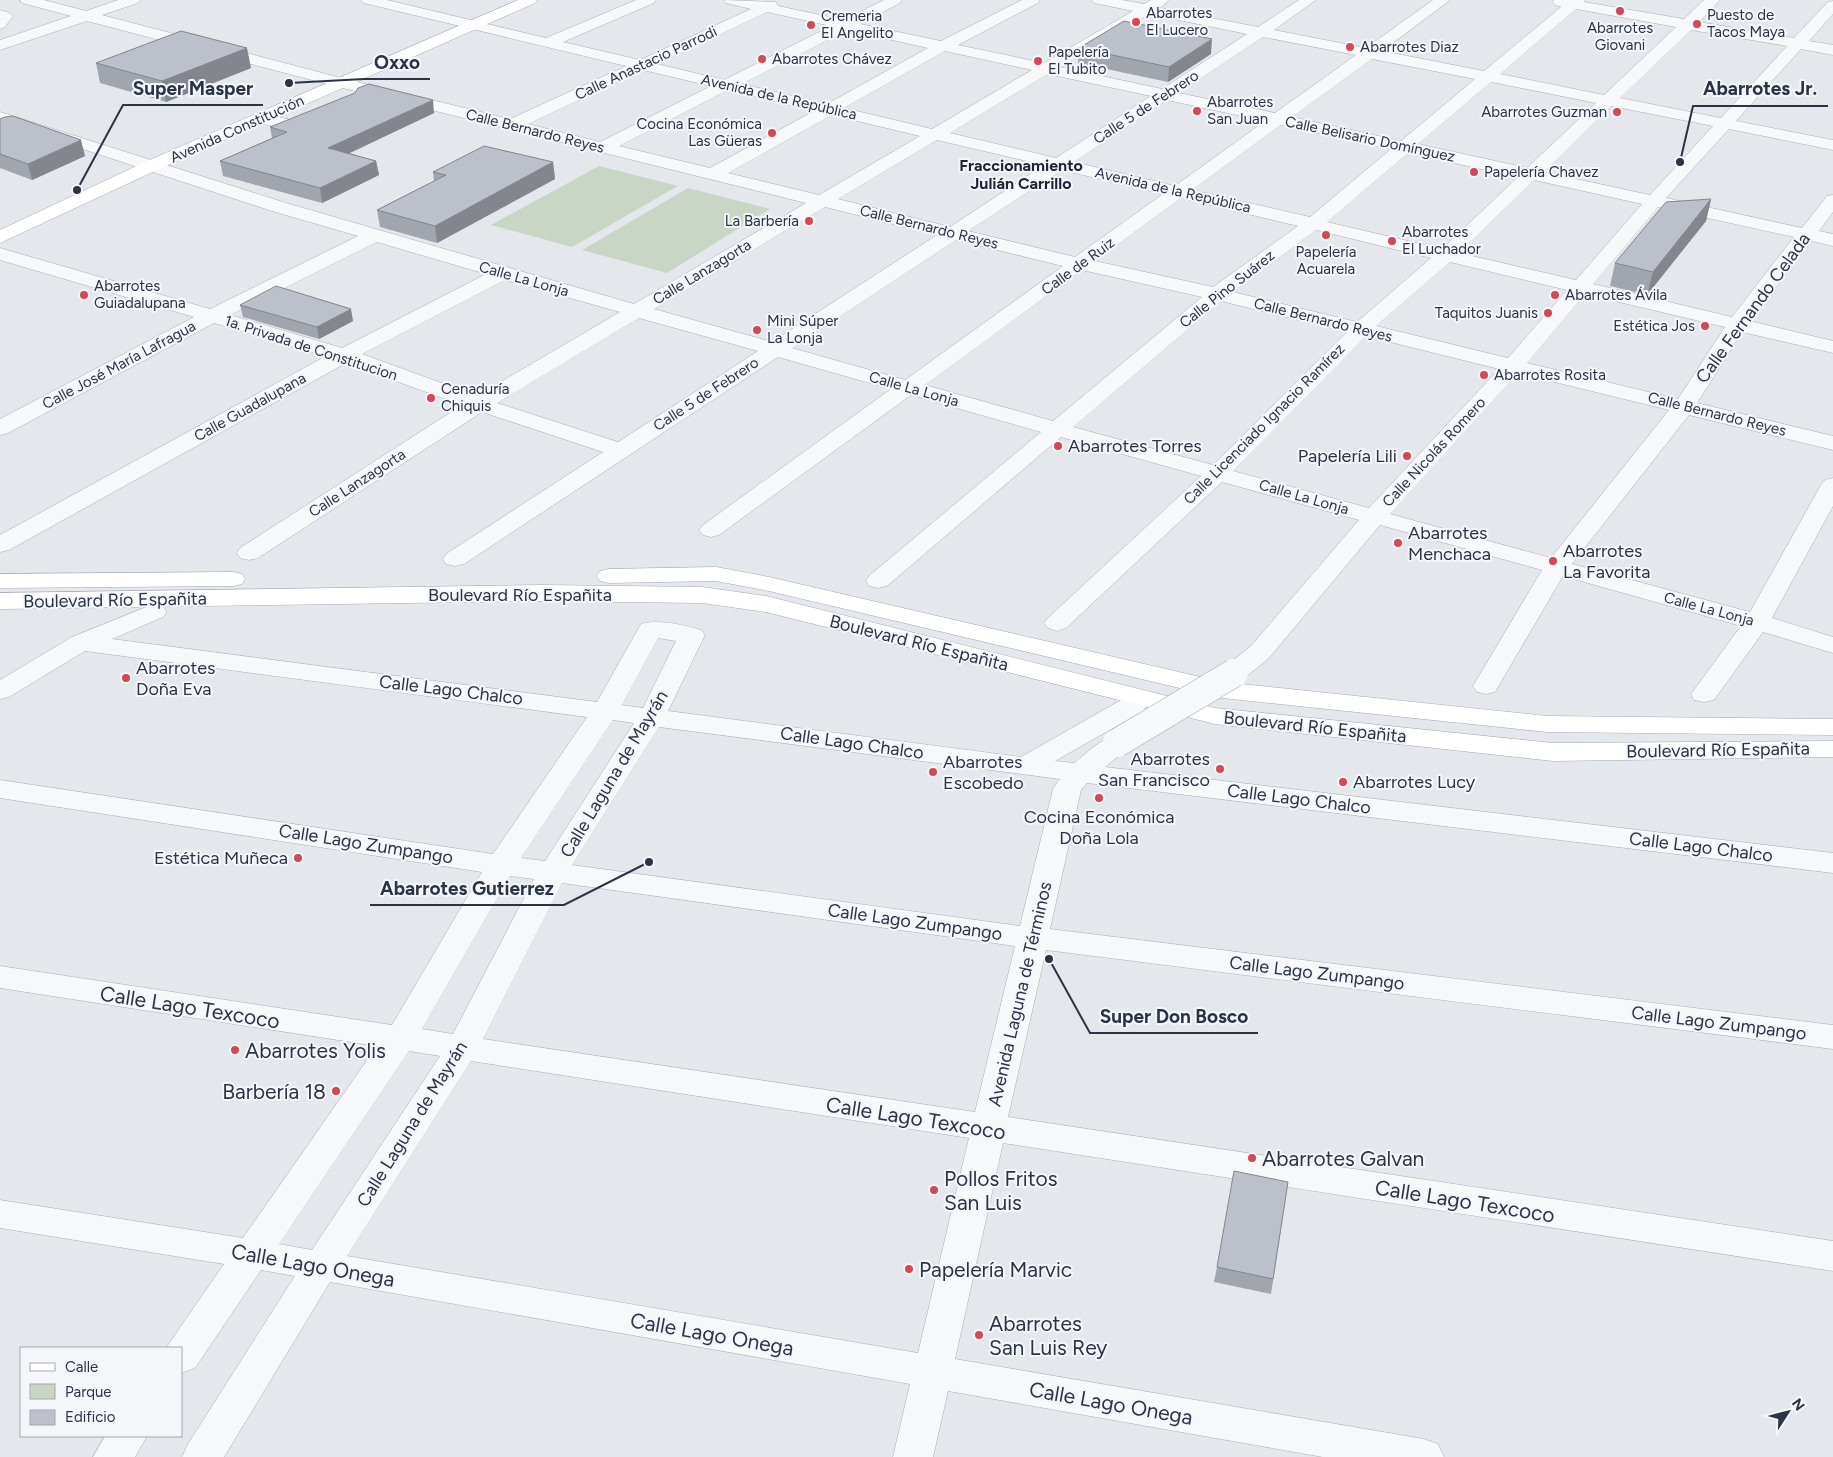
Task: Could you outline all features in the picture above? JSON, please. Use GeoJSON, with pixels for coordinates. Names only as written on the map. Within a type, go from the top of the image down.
{"type":"FeatureCollection","features":[{"type":"Feature","properties":{"kind":"main road","name":"Avenida Constitución"},"geometry":{"type":"LineString","coordinates":[[0,237],[151,166],[530,0]]}},
{"type":"Feature","properties":{"kind":"main road","name":"Boulevard Río Españita"},"geometry":{"type":"LineString","coordinates":[[0,581],[716,574],[769,584],[1222,690],[1547,724],[1833,727]]}},
{"type":"Feature","properties":{"kind":"main road","name":"Boulevard Río Españita"},"geometry":{"type":"LineString","coordinates":[[0,602],[542,593],[702,595],[766,604],[1215,716],[1553,752],[1833,749]]}},
{"type":"Feature","properties":{"kind":"street","name":"Calle Bernardo Reyes"},"geometry":{"type":"LineString","coordinates":[[27,0],[340,83],[511,125],[1080,264],[1217,294],[1833,443]]}},
{"type":"Feature","properties":{"kind":"street"},"geometry":{"type":"LineString","coordinates":[[0,46],[133,0]]}},
{"type":"Feature","properties":{"kind":"street","name":"Avenida de la República"},"geometry":{"type":"LineString","coordinates":[[368,0],[405,4],[473,25],[547,43],[1833,347]]}},
{"type":"Feature","properties":{"kind":"street"},"geometry":{"type":"LineString","coordinates":[[547,43],[649,0]]}},
{"type":"Feature","properties":{"kind":"street","name":"Calle Belisario Domínguez"},"geometry":{"type":"LineString","coordinates":[[731,0],[1833,240]]}},
{"type":"Feature","properties":{"kind":"street","name":"Calle Anastacio Parrodi"},"geometry":{"type":"LineString","coordinates":[[511,125],[781,0]]}},
{"type":"Feature","properties":{"kind":"street"},"geometry":{"type":"LineString","coordinates":[[603,147],[895,0]]}},
{"type":"Feature","properties":{"kind":"street"},"geometry":{"type":"LineString","coordinates":[[713,174],[943,46],[1032,0]]}},
{"type":"Feature","properties":{"kind":"street"},"geometry":{"type":"LineString","coordinates":[[1099,0],[1154,5],[1260,32],[1833,145]]}},
{"type":"Feature","properties":{"kind":"street","name":"Calle 5 de Febrero"},"geometry":{"type":"LineString","coordinates":[[455,559],[1309,0]]}},
{"type":"Feature","properties":{"kind":"street","name":"Calle de Ruiz"},"geometry":{"type":"LineString","coordinates":[[711,530],[1443,0]]}},
{"type":"Feature","properties":{"kind":"street"},"geometry":{"type":"LineString","coordinates":[[1551,0],[1575,2],[1833,50]]}},
{"type":"Feature","properties":{"kind":"street","name":"Calle Licenciado Ignacio Ramírez"},"geometry":{"type":"LineString","coordinates":[[1057,622],[1218,473],[1360,330],[1446,255],[1712,0]]}},
{"type":"Feature","properties":{"kind":"street","name":"Calle Pino Suárez"},"geometry":{"type":"LineString","coordinates":[[878,581],[1217,294],[1313,224],[1575,2]]}},
{"type":"Feature","properties":{"kind":"street","name":"Calle Lanzagorta"},"geometry":{"type":"LineString","coordinates":[[249,553],[479,404],[1154,5]]}},
{"type":"Feature","properties":{"kind":"street","name":"Calle Nicolás Romero"},"geometry":{"type":"LineString","coordinates":[[1234,673],[1260,652],[1374,517],[1514,366],[1654,201],[1833,5]]}},
{"type":"Feature","properties":{"kind":"street"},"geometry":{"type":"LineString","coordinates":[[0,15],[5,16],[0,24]]}},
{"type":"Feature","properties":{"kind":"street"},"geometry":{"type":"LineString","coordinates":[[262,118],[292,126],[334,108]]}},
{"type":"Feature","properties":{"kind":"street","name":"Calle La Lonja"},"geometry":{"type":"LineString","coordinates":[[4,122],[151,166],[278,207],[503,273],[1056,429],[1757,622],[1833,645]]}},
{"type":"Feature","properties":{"kind":"street","name":"Calle Fernando Celada"},"geometry":{"type":"LineString","coordinates":[[1486,686],[1556,568],[1684,406],[1737,324],[1833,200]]}},
{"type":"Feature","properties":{"kind":"street","name":"Calle José María Lafragua"},"geometry":{"type":"LineString","coordinates":[[0,428],[212,316],[374,236]]}},
{"type":"Feature","properties":{"kind":"street","name":"1a. Privada de Constitucion"},"geometry":{"type":"LineString","coordinates":[[0,254],[344,356],[479,404],[620,450]]}},
{"type":"Feature","properties":{"kind":"street","name":"Calle Guadalupana"},"geometry":{"type":"LineString","coordinates":[[0,545],[344,356],[503,273]]}},
{"type":"Feature","properties":{"kind":"street"},"geometry":{"type":"LineString","coordinates":[[1704,694],[1757,622],[1833,485]]}},
{"type":"Feature","properties":{"kind":"street"},"geometry":{"type":"LineString","coordinates":[[0,690],[81,643],[154,612]]}},
{"type":"Feature","properties":{"kind":"street","name":"Calle Laguna de Mayrán"},"geometry":{"type":"LineString","coordinates":[[182,1356],[400,1039],[501,865],[606,710],[650,629],[692,635],[652,716],[554,872],[462,1048],[321,1266],[202,1457]]}},
{"type":"Feature","properties":{"kind":"street","name":"Calle Lago Chalco"},"geometry":{"type":"LineString","coordinates":[[81,643],[1080,773],[1833,863]]}},
{"type":"Feature","properties":{"kind":"street","name":"Avenida Laguna de Términos"},"geometry":{"type":"LineString","coordinates":[[913,1457],[1067,789],[1080,773],[1117,743],[1234,673]]}},
{"type":"Feature","properties":{"kind":"street"},"geometry":{"type":"LineString","coordinates":[[1025,766],[1133,705]]}},
{"type":"Feature","properties":{"kind":"street","name":"Calle Lago Zumpango"},"geometry":{"type":"LineString","coordinates":[[0,789],[501,865],[1032,938],[1833,1037]]}},
{"type":"Feature","properties":{"kind":"street","name":"Calle Lago Texcoco"},"geometry":{"type":"LineString","coordinates":[[0,977],[1833,1256]]}},
{"type":"Feature","properties":{"kind":"street","name":"Calle Lago Onega"},"geometry":{"type":"LineString","coordinates":[[0,1214],[252,1254],[1424,1457]]}},
{"type":"Feature","properties":{"kind":"street"},"geometry":{"type":"LineString","coordinates":[[113,1457],[126,1437]]}},
{"type":"Feature","properties":{"kind":"green space"},"geometry":{"type":"Polygon","coordinates":[[[599,166],[678,186],[572,247],[491,225],[599,166]]]}},
{"type":"Feature","properties":{"kind":"green space"},"geometry":{"type":"Polygon","coordinates":[[[688,188],[770,209],[667,273],[582,250],[688,188]]]}},
{"type":"Feature","properties":{"kind":"building"},"geometry":{"type":"Polygon","coordinates":[[[1124,21],[1212,39],[1169,67],[1079,48],[1124,21]]]}},
{"type":"Feature","properties":{"kind":"building"},"geometry":{"type":"Polygon","coordinates":[[[181,31],[247,48],[162,81],[96,63],[181,31]]]}},
{"type":"Feature","properties":{"kind":"building"},"geometry":{"type":"Polygon","coordinates":[[[369,84],[433,100],[328,148],[376,161],[320,188],[220,161],[287,132],[270,127],[355,93],[358,88],[369,84]]]}},
{"type":"Feature","properties":{"kind":"building"},"geometry":{"type":"Polygon","coordinates":[[[13,116],[81,140],[28,164],[0,154],[0,119],[13,116]]]}},
{"type":"Feature","properties":{"kind":"building"},"geometry":{"type":"Polygon","coordinates":[[[484,146],[553,162],[435,226],[377,210],[446,175],[433,172],[484,146]]]}},
{"type":"Feature","properties":{"kind":"building"},"geometry":{"type":"Polygon","coordinates":[[[1711,199],[1653,272],[1615,263],[1666,202],[1711,199]]]}},
{"type":"Feature","properties":{"kind":"building"},"geometry":{"type":"Polygon","coordinates":[[[276,286],[351,309],[317,327],[240,305],[276,286]]]}},
{"type":"Feature","properties":{"kind":"building"},"geometry":{"type":"Polygon","coordinates":[[[1234,1171],[1288,1182],[1273,1279],[1217,1267],[1234,1171]]]}},
{"type":"Feature","properties":{"kind":"place","name":"Abarrotes Giovani"},"geometry":{"type":"Point","coordinates":[1620,11]}},
{"type":"Feature","properties":{"kind":"place","name":"Abarrotes El Lucero"},"geometry":{"type":"Point","coordinates":[1136,22]}},
{"type":"Feature","properties":{"kind":"place","name":"Puesto de Tacos Maya"},"geometry":{"type":"Point","coordinates":[1697,24]}},
{"type":"Feature","properties":{"kind":"place","name":"Cremeria El Angelito"},"geometry":{"type":"Point","coordinates":[811,25]}},
{"type":"Feature","properties":{"kind":"place","name":"Abarrotes Diaz"},"geometry":{"type":"Point","coordinates":[1350,47]}},
{"type":"Feature","properties":{"kind":"place","name":"Abarrotes Chávez"},"geometry":{"type":"Point","coordinates":[762,59]}},
{"type":"Feature","properties":{"kind":"place","name":"Papelería El Tubito"},"geometry":{"type":"Point","coordinates":[1038,61]}},
{"type":"Feature","properties":{"kind":"place","name":"Oxxo"},"geometry":{"type":"Point","coordinates":[289,83]}},
{"type":"Feature","properties":{"kind":"place","name":"Abarrotes San Juan"},"geometry":{"type":"Point","coordinates":[1197,111]}},
{"type":"Feature","properties":{"kind":"place","name":"Abarrotes Guzman"},"geometry":{"type":"Point","coordinates":[1617,112]}},
{"type":"Feature","properties":{"kind":"place","name":"Cocina Económica Las Güeras"},"geometry":{"type":"Point","coordinates":[772,133]}},
{"type":"Feature","properties":{"kind":"place","name":"Abarrotes Jr."},"geometry":{"type":"Point","coordinates":[1680,162]}},
{"type":"Feature","properties":{"kind":"place","name":"Papelería Chavez"},"geometry":{"type":"Point","coordinates":[1474,172]}},
{"type":"Feature","properties":{"kind":"place","name":"Super Masper"},"geometry":{"type":"Point","coordinates":[77,190]}},
{"type":"Feature","properties":{"kind":"place","name":"La Barbería"},"geometry":{"type":"Point","coordinates":[809,221]}},
{"type":"Feature","properties":{"kind":"place","name":"Papelería Acuarela"},"geometry":{"type":"Point","coordinates":[1326,235]}},
{"type":"Feature","properties":{"kind":"place","name":"Abarrotes El Luchador"},"geometry":{"type":"Point","coordinates":[1392,241]}},
{"type":"Feature","properties":{"kind":"place","name":"Abarrotes Guiadalupana"},"geometry":{"type":"Point","coordinates":[84,295]}},
{"type":"Feature","properties":{"kind":"place","name":"Abarrotes Ávila"},"geometry":{"type":"Point","coordinates":[1555,295]}},
{"type":"Feature","properties":{"kind":"place","name":"Taquitos Juanis"},"geometry":{"type":"Point","coordinates":[1548,313]}},
{"type":"Feature","properties":{"kind":"place","name":"Estética Jos"},"geometry":{"type":"Point","coordinates":[1705,326]}},
{"type":"Feature","properties":{"kind":"place","name":"Mini Súper La Lonja"},"geometry":{"type":"Point","coordinates":[757,330]}},
{"type":"Feature","properties":{"kind":"place","name":"Abarrotes Rosita"},"geometry":{"type":"Point","coordinates":[1484,375]}},
{"type":"Feature","properties":{"kind":"place","name":"Cenaduría Chiquis"},"geometry":{"type":"Point","coordinates":[431,398]}},
{"type":"Feature","properties":{"kind":"place","name":"Abarrotes Torres"},"geometry":{"type":"Point","coordinates":[1058,446]}},
{"type":"Feature","properties":{"kind":"place","name":"Papelería Lili"},"geometry":{"type":"Point","coordinates":[1407,456]}},
{"type":"Feature","properties":{"kind":"place","name":"Abarrotes Menchaca"},"geometry":{"type":"Point","coordinates":[1398,543]}},
{"type":"Feature","properties":{"kind":"place","name":"Abarrotes La Favorita"},"geometry":{"type":"Point","coordinates":[1553,561]}},
{"type":"Feature","properties":{"kind":"place","name":"Abarrotes Doña Eva"},"geometry":{"type":"Point","coordinates":[126,678]}},
{"type":"Feature","properties":{"kind":"place","name":"Abarrotes San Francisco"},"geometry":{"type":"Point","coordinates":[1220,769]}},
{"type":"Feature","properties":{"kind":"place","name":"Abarrotes Escobedo"},"geometry":{"type":"Point","coordinates":[933,772]}},
{"type":"Feature","properties":{"kind":"place","name":"Abarrotes Lucy"},"geometry":{"type":"Point","coordinates":[1343,782]}},
{"type":"Feature","properties":{"kind":"place","name":"Cocina Económica Doña Lola"},"geometry":{"type":"Point","coordinates":[1099,798]}},
{"type":"Feature","properties":{"kind":"place","name":"Estética Muñeca"},"geometry":{"type":"Point","coordinates":[298,858]}},
{"type":"Feature","properties":{"kind":"place","name":"Abarrotes Gutierrez"},"geometry":{"type":"Point","coordinates":[649,862]}},
{"type":"Feature","properties":{"kind":"place","name":"Super Don Bosco"},"geometry":{"type":"Point","coordinates":[1049,959]}},
{"type":"Feature","properties":{"kind":"place","name":"Abarrotes Yolis"},"geometry":{"type":"Point","coordinates":[235,1050]}},
{"type":"Feature","properties":{"kind":"place","name":"Barbería 18"},"geometry":{"type":"Point","coordinates":[336,1091]}},
{"type":"Feature","properties":{"kind":"place","name":"Abarrotes Galvan"},"geometry":{"type":"Point","coordinates":[1252,1158]}},
{"type":"Feature","properties":{"kind":"place","name":"Pollos Fritos San Luis"},"geometry":{"type":"Point","coordinates":[934,1190]}},
{"type":"Feature","properties":{"kind":"place","name":"Papelería Marvic"},"geometry":{"type":"Point","coordinates":[909,1269]}},
{"type":"Feature","properties":{"kind":"place","name":"Abarrotes San Luis Rey"},"geometry":{"type":"Point","coordinates":[979,1335]}},
{"type":"Feature","properties":{"kind":"district","name":"Fraccionamiento Julián Carrillo"},"geometry":{"type":"Point","coordinates":[1021,174]}}]}
